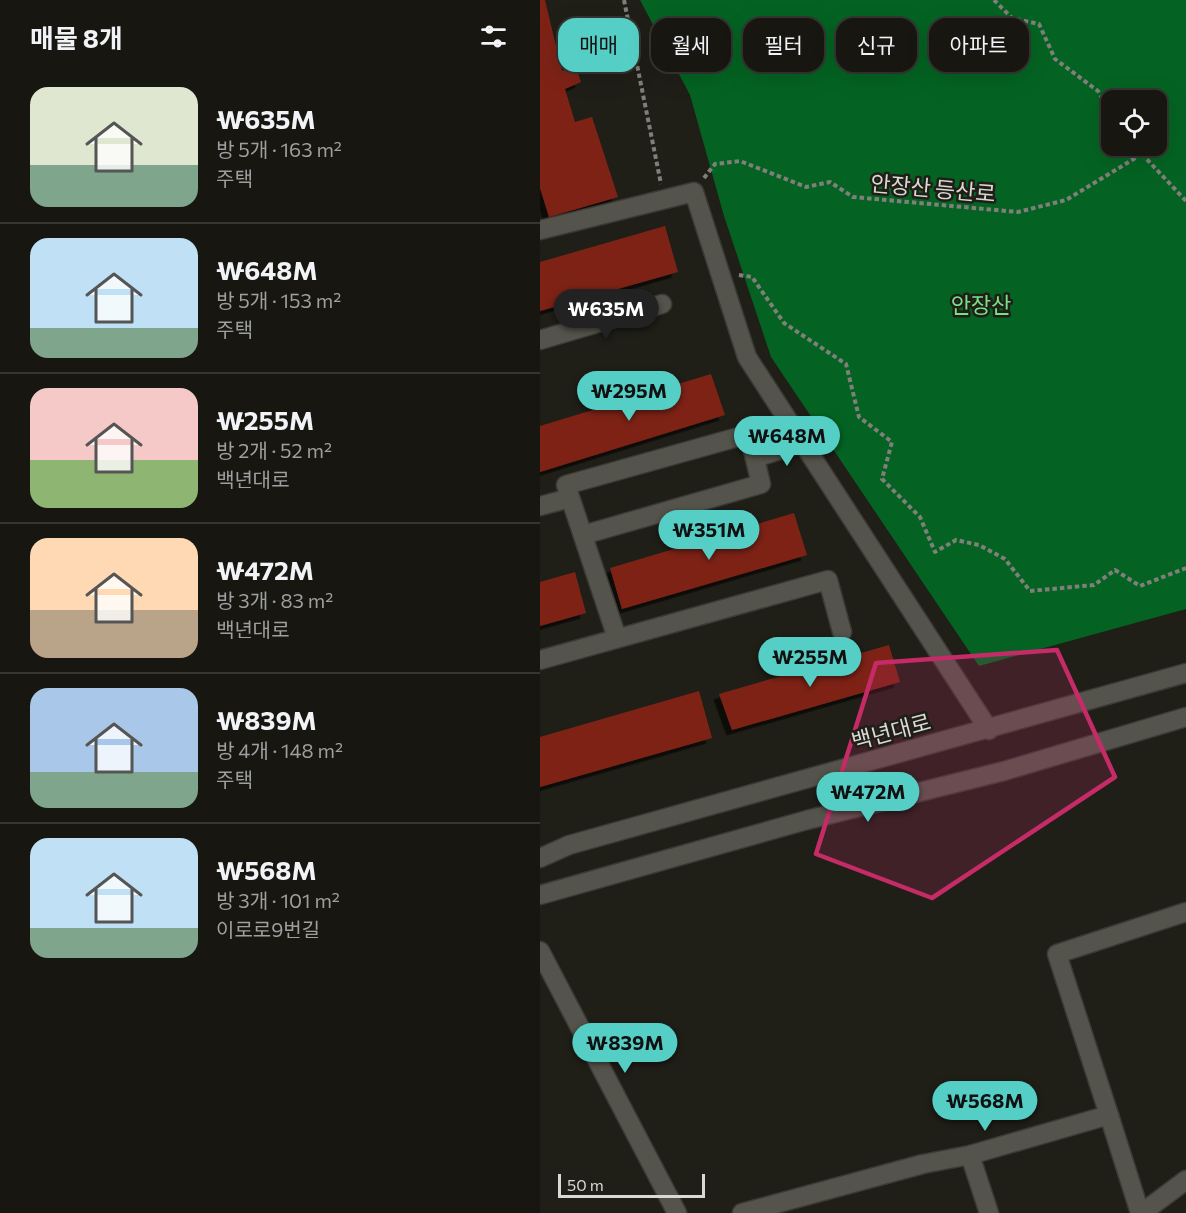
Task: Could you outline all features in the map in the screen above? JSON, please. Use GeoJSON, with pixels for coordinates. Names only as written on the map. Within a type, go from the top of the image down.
{"type":"FeatureCollection","features":[{"type":"Feature","properties":{"kind":"street"},"geometry":{"type":"LineString","coordinates":[[540,230],[694,192],[747,357],[989,730]]}},
{"type":"Feature","properties":{"kind":"street"},"geometry":{"type":"LineString","coordinates":[[540,340],[662,304]]}},
{"type":"Feature","properties":{"kind":"street"},"geometry":{"type":"LineString","coordinates":[[583,535],[761,484],[749,434],[566,485],[617,638]]}},
{"type":"Feature","properties":{"kind":"street"},"geometry":{"type":"LineString","coordinates":[[755,458],[783,449],[799,437]]}},
{"type":"Feature","properties":{"kind":"street"},"geometry":{"type":"LineString","coordinates":[[540,506],[570,498]]}},
{"type":"Feature","properties":{"kind":"street"},"geometry":{"type":"LineString","coordinates":[[540,660],[828,580],[842,632]]}},
{"type":"Feature","properties":{"kind":"street","name":"백년대로"},"geometry":{"type":"LineString","coordinates":[[540,858],[569,844],[794,781],[989,730],[1186,673]]}},
{"type":"Feature","properties":{"kind":"street"},"geometry":{"type":"LineString","coordinates":[[540,895],[807,820],[1004,771],[1186,717]]}},
{"type":"Feature","properties":{"kind":"street"},"geometry":{"type":"LineString","coordinates":[[1186,912],[1058,954],[1141,1213],[1186,1180]]}},
{"type":"Feature","properties":{"kind":"street"},"geometry":{"type":"LineString","coordinates":[[540,951],[677,1213]]}},
{"type":"Feature","properties":{"kind":"street"},"geometry":{"type":"LineString","coordinates":[[742,1213],[923,1164],[970,1155],[1109,1114]]}},
{"type":"Feature","properties":{"kind":"street"},"geometry":{"type":"LineString","coordinates":[[970,1155],[988,1213]]}},
{"type":"Feature","properties":{"kind":"path"},"geometry":{"type":"LineString","coordinates":[[624,0],[664,200]]}},
{"type":"Feature","properties":{"kind":"path"},"geometry":{"type":"LineString","coordinates":[[994,0],[1012,18]]}},
{"type":"Feature","properties":{"kind":"path"},"geometry":{"type":"LineString","coordinates":[[1029,22],[1039,24],[1055,59],[1098,91],[1101,96]]}},
{"type":"Feature","properties":{"kind":"path","name":"안장산 등산로"},"geometry":{"type":"LineString","coordinates":[[694,192],[715,164],[740,161],[806,187],[830,182],[853,197],[1018,212],[1066,200],[1139,156]]}},
{"type":"Feature","properties":{"kind":"path"},"geometry":{"type":"LineString","coordinates":[[1144,156],[1186,201]]}},
{"type":"Feature","properties":{"kind":"path"},"geometry":{"type":"LineString","coordinates":[[722,279],[740,274],[752,277],[784,323],[846,364],[859,417],[892,442],[882,479],[920,518],[935,552],[956,540],[979,545],[1005,559],[1030,591],[1094,585],[1115,570],[1140,586],[1186,568]]}},
{"type":"Feature","properties":{"kind":"highlighted area"},"geometry":{"type":"Polygon","coordinates":[[[1057,650],[1115,777],[932,898],[816,854],[876,663],[1057,650]]]}},
{"type":"Feature","properties":{"kind":"green space","name":"안장산"},"geometry":{"type":"Polygon","coordinates":[[[640,0],[1186,0],[1186,609],[979,666],[771,357],[724,216],[690,95],[678,72],[731,72],[731,18],[651,18],[651,21],[640,0]]]}},
{"type":"Feature","properties":{"kind":"building"},"geometry":{"type":"Polygon","coordinates":[[[540,0],[545,0],[558,54],[558,72],[577,72],[581,82],[565,89],[575,122],[592,117],[618,197],[549,217],[540,188],[540,0]]]}},
{"type":"Feature","properties":{"kind":"building"},"geometry":{"type":"Polygon","coordinates":[[[665,226],[678,272],[540,311],[540,262],[665,226]]]}},
{"type":"Feature","properties":{"kind":"building"},"geometry":{"type":"Polygon","coordinates":[[[711,374],[725,415],[540,472],[540,426],[711,374]]]}},
{"type":"Feature","properties":{"kind":"building"},"geometry":{"type":"Polygon","coordinates":[[[794,513],[807,555],[622,609],[610,568],[794,513]]]}},
{"type":"Feature","properties":{"kind":"building"},"geometry":{"type":"Polygon","coordinates":[[[575,572],[586,613],[540,626],[540,582],[575,572]]]}},
{"type":"Feature","properties":{"kind":"building"},"geometry":{"type":"Polygon","coordinates":[[[889,645],[900,682],[732,730],[719,694],[889,645]]]}},
{"type":"Feature","properties":{"kind":"building"},"geometry":{"type":"Polygon","coordinates":[[[699,691],[712,738],[540,787],[540,737],[699,691]]]}}]}
